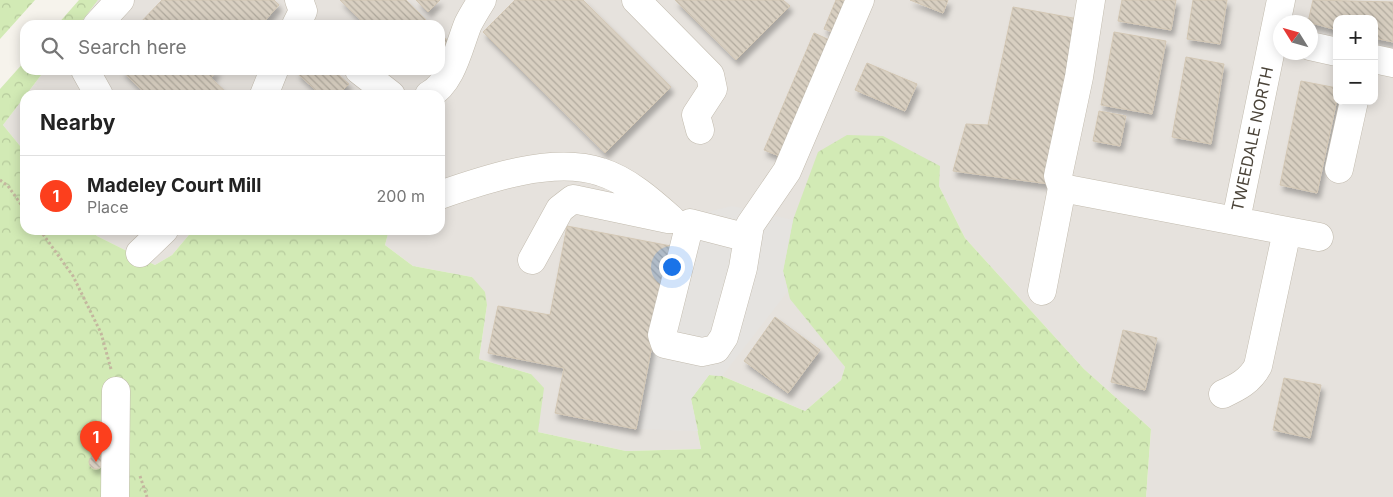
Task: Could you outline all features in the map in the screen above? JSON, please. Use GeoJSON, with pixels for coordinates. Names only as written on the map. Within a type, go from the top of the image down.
{"type":"FeatureCollection","features":[{"type":"Feature","properties":{"kind":"street"},"geometry":{"type":"LineString","coordinates":[[102,20],[120,0]]}},
{"type":"Feature","properties":{"kind":"street"},"geometry":{"type":"LineString","coordinates":[[434,90],[444,80],[456,58],[469,22],[482,0]]}},
{"type":"Feature","properties":{"kind":"street"},"geometry":{"type":"LineString","coordinates":[[636,0],[710,75],[713,90],[696,115],[700,130]]}},
{"type":"Feature","properties":{"kind":"street"},"geometry":{"type":"LineString","coordinates":[[680,221],[662,335],[664,344],[702,352],[716,349],[724,337],[743,268],[750,225],[787,171],[860,0]]}},
{"type":"Feature","properties":{"kind":"street"},"geometry":{"type":"LineString","coordinates":[[1042,291],[1062,188],[1058,176],[1080,77],[1091,0]]}},
{"type":"Feature","properties":{"kind":"street","name":"TWEEDALE NORTH"},"geometry":{"type":"LineString","coordinates":[[1279,15],[1281,0]]}},
{"type":"Feature","properties":{"kind":"street"},"geometry":{"type":"LineString","coordinates":[[1318,48],[1333,51]]}},
{"type":"Feature","properties":{"kind":"street","name":"TWEEDALE NORTH"},"geometry":{"type":"LineString","coordinates":[[1236,220],[1273,57]]}},
{"type":"Feature","properties":{"kind":"street"},"geometry":{"type":"LineString","coordinates":[[1378,60],[1393,63]]}},
{"type":"Feature","properties":{"kind":"street"},"geometry":{"type":"LineString","coordinates":[[88,75],[96,90]]}},
{"type":"Feature","properties":{"kind":"street"},"geometry":{"type":"LineString","coordinates":[[266,90],[272,75]]}},
{"type":"Feature","properties":{"kind":"street"},"geometry":{"type":"LineString","coordinates":[[365,75],[385,90]]}},
{"type":"Feature","properties":{"kind":"street"},"geometry":{"type":"LineString","coordinates":[[1339,169],[1353,105]]}},
{"type":"Feature","properties":{"kind":"street"},"geometry":{"type":"LineString","coordinates":[[445,193],[481,181],[565,165],[602,172],[648,199],[680,221]]}},
{"type":"Feature","properties":{"kind":"street","name":"TWEEDALE NORTH"},"geometry":{"type":"LineString","coordinates":[[1062,188],[1319,237]]}},
{"type":"Feature","properties":{"kind":"street"},"geometry":{"type":"LineString","coordinates":[[532,260],[560,209],[573,199],[680,221],[748,238]]}},
{"type":"Feature","properties":{"kind":"street"},"geometry":{"type":"LineString","coordinates":[[1223,394],[1244,383],[1253,375],[1258,366],[1287,230]]}},
{"type":"Feature","properties":{"kind":"street"},"geometry":{"type":"LineString","coordinates":[[140,253],[159,235]]}},
{"type":"Feature","properties":{"kind":"street"},"geometry":{"type":"LineString","coordinates":[[115,497],[116,391]]}},
{"type":"Feature","properties":{"kind":"path"},"geometry":{"type":"LineString","coordinates":[[0,180],[8,186],[20,203]]}},
{"type":"Feature","properties":{"kind":"path"},"geometry":{"type":"LineString","coordinates":[[44,235],[73,276],[101,333],[116,391]]}},
{"type":"Feature","properties":{"kind":"shaded area"},"geometry":{"type":"Polygon","coordinates":[[[98,0],[1393,0],[1393,497],[1146,497],[1151,429],[1084,369],[965,238],[939,186],[829,345],[845,367],[841,380],[805,411],[722,376],[709,375],[691,399],[701,449],[626,451],[538,432],[531,374],[479,359],[487,305],[472,277],[413,266],[385,245],[388,235],[445,235],[445,90],[30,90],[41,75],[445,75],[445,20],[83,20],[98,0]]]}},
{"type":"Feature","properties":{"kind":"shaded area"},"geometry":{"type":"Polygon","coordinates":[[[20,103],[20,146],[3,125],[20,103]]]}},
{"type":"Feature","properties":{"kind":"shaded area"},"geometry":{"type":"Polygon","coordinates":[[[732,206],[793,220],[783,271],[788,291],[722,376],[709,375],[691,399],[698,431],[636,429],[671,246],[695,215],[732,206]]]}},
{"type":"Feature","properties":{"kind":"shaded area"},"geometry":{"type":"Polygon","coordinates":[[[189,235],[172,255],[155,265],[97,236],[189,235]]]}},
{"type":"Feature","properties":{"kind":"green space"},"geometry":{"type":"Polygon","coordinates":[[[0,0],[35,0],[0,39],[0,0]]]}},
{"type":"Feature","properties":{"kind":"green space"},"geometry":{"type":"Polygon","coordinates":[[[79,0],[98,0],[83,20],[61,20],[79,0]]]}},
{"type":"Feature","properties":{"kind":"green space"},"geometry":{"type":"Polygon","coordinates":[[[20,67],[20,75],[41,75],[30,90],[20,90],[20,103],[3,125],[20,146],[20,235],[96,235],[155,265],[172,255],[189,235],[388,235],[385,245],[413,266],[472,277],[485,292],[487,305],[479,359],[531,374],[544,388],[538,432],[626,451],[701,449],[691,399],[709,375],[722,376],[805,411],[841,380],[845,367],[790,299],[783,271],[793,220],[818,152],[847,135],[883,136],[940,166],[939,186],[965,238],[1084,369],[1151,429],[1146,497],[0,497],[0,89],[20,67]]]}},
{"type":"Feature","properties":{"kind":"building"},"geometry":{"type":"Polygon","coordinates":[[[162,0],[274,0],[279,5],[266,20],[143,20],[162,0]]]}},
{"type":"Feature","properties":{"kind":"building"},"geometry":{"type":"Polygon","coordinates":[[[340,0],[406,0],[426,20],[361,20],[340,0]]]}},
{"type":"Feature","properties":{"kind":"building"},"geometry":{"type":"Polygon","coordinates":[[[416,0],[440,0],[428,12],[416,0]]]}},
{"type":"Feature","properties":{"kind":"building"},"geometry":{"type":"Polygon","coordinates":[[[515,0],[583,0],[671,87],[605,153],[483,32],[515,0]]]}},
{"type":"Feature","properties":{"kind":"building"},"geometry":{"type":"Polygon","coordinates":[[[675,0],[783,0],[790,6],[736,60],[675,0]]]}},
{"type":"Feature","properties":{"kind":"building"},"geometry":{"type":"Polygon","coordinates":[[[836,0],[849,0],[835,33],[824,29],[836,0]]]}},
{"type":"Feature","properties":{"kind":"building"},"geometry":{"type":"Polygon","coordinates":[[[910,0],[948,0],[943,13],[910,0]]]}},
{"type":"Feature","properties":{"kind":"building"},"geometry":{"type":"Polygon","coordinates":[[[1122,0],[1176,0],[1171,30],[1118,21],[1122,0]]]}},
{"type":"Feature","properties":{"kind":"building"},"geometry":{"type":"Polygon","coordinates":[[[1193,0],[1227,0],[1220,44],[1187,39],[1193,0]]]}},
{"type":"Feature","properties":{"kind":"building"},"geometry":{"type":"Polygon","coordinates":[[[1313,0],[1393,2],[1393,42],[1378,39],[1378,15],[1333,15],[1333,29],[1318,25],[1318,15],[1310,15],[1313,0]]]}},
{"type":"Feature","properties":{"kind":"building"},"geometry":{"type":"Polygon","coordinates":[[[1013,7],[1084,20],[1049,184],[953,171],[966,124],[988,125],[1013,7]]]}},
{"type":"Feature","properties":{"kind":"building"},"geometry":{"type":"Polygon","coordinates":[[[1114,32],[1166,41],[1152,114],[1101,105],[1114,32]]]}},
{"type":"Feature","properties":{"kind":"building"},"geometry":{"type":"Polygon","coordinates":[[[814,33],[832,41],[782,157],[764,150],[814,33]]]}},
{"type":"Feature","properties":{"kind":"building"},"geometry":{"type":"Polygon","coordinates":[[[1186,57],[1224,64],[1211,144],[1172,137],[1186,57]]]}},
{"type":"Feature","properties":{"kind":"building"},"geometry":{"type":"Polygon","coordinates":[[[867,63],[917,84],[905,111],[855,90],[867,63]]]}},
{"type":"Feature","properties":{"kind":"building"},"geometry":{"type":"Polygon","coordinates":[[[126,75],[214,75],[211,78],[224,90],[142,90],[126,75]]]}},
{"type":"Feature","properties":{"kind":"building"},"geometry":{"type":"Polygon","coordinates":[[[299,75],[339,75],[349,84],[343,90],[316,90],[299,75]]]}},
{"type":"Feature","properties":{"kind":"building"},"geometry":{"type":"Polygon","coordinates":[[[1301,81],[1333,87],[1333,105],[1336,105],[1317,193],[1280,185],[1301,81]]]}},
{"type":"Feature","properties":{"kind":"building"},"geometry":{"type":"Polygon","coordinates":[[[1099,111],[1126,116],[1120,146],[1093,141],[1099,111]]]}},
{"type":"Feature","properties":{"kind":"building"},"geometry":{"type":"Polygon","coordinates":[[[567,226],[671,246],[636,429],[555,413],[564,368],[488,353],[498,306],[550,315],[567,226]]]}},
{"type":"Feature","properties":{"kind":"building"},"geometry":{"type":"Polygon","coordinates":[[[775,317],[820,350],[788,393],[744,361],[775,317]]]}},
{"type":"Feature","properties":{"kind":"building"},"geometry":{"type":"Polygon","coordinates":[[[1123,330],[1157,338],[1145,390],[1111,382],[1123,330]]]}},
{"type":"Feature","properties":{"kind":"building"},"geometry":{"type":"Polygon","coordinates":[[[1284,378],[1321,385],[1310,438],[1273,430],[1284,378]]]}},
{"type":"Feature","properties":{"kind":"building"},"geometry":{"type":"Polygon","coordinates":[[[93,455],[99,455],[103,462],[99,469],[93,469],[89,465],[89,459],[93,455]]]}},
{"type":"Feature","properties":{"kind":"place","name":"Madeley Court Mill"},"geometry":{"type":"Point","coordinates":[96,462]}}]}
